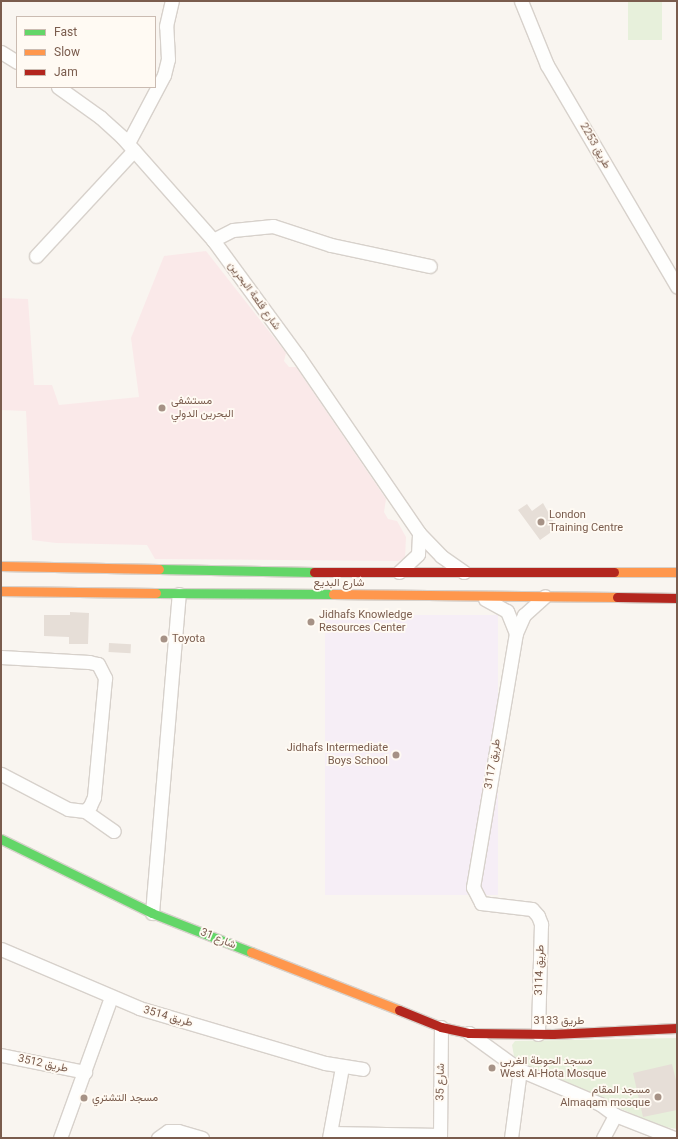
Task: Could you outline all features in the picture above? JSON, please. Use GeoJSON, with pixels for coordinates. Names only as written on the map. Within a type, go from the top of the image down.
{"type":"FeatureCollection","features":[{"type":"Feature","properties":{"kind":"main road","name":"شارع البديع"},"geometry":{"type":"LineString","coordinates":[[1,566],[398,573],[677,572]]}},
{"type":"Feature","properties":{"kind":"main road","name":"شارع البديع"},"geometry":{"type":"LineString","coordinates":[[1,591],[179,594],[546,595],[677,598]]}},
{"type":"Feature","properties":{"kind":"main road","name":"شارع 31"},"geometry":{"type":"LineString","coordinates":[[1,838],[152,913],[441,1026]]}},
{"type":"Feature","properties":{"kind":"main road","name":"طريق 3133"},"geometry":{"type":"LineString","coordinates":[[441,1026],[469,1033],[538,1034],[677,1028]]}},
{"type":"Feature","properties":{"kind":"street"},"geometry":{"type":"LineString","coordinates":[[36,256],[131,146],[164,75],[168,59],[166,26],[172,1]]}},
{"type":"Feature","properties":{"kind":"street","name":"طريق 2253"},"geometry":{"type":"LineString","coordinates":[[521,1],[547,65],[677,287]]}},
{"type":"Feature","properties":{"kind":"street"},"geometry":{"type":"LineString","coordinates":[[1,52],[16,61]]}},
{"type":"Feature","properties":{"kind":"street","name":"شارع قلعة البحرين"},"geometry":{"type":"LineString","coordinates":[[59,88],[100,117],[131,146],[212,240],[298,356],[420,532],[441,556],[464,572]]}},
{"type":"Feature","properties":{"kind":"street"},"geometry":{"type":"LineString","coordinates":[[212,240],[233,230],[273,226],[330,245],[430,266]]}},
{"type":"Feature","properties":{"kind":"street"},"geometry":{"type":"LineString","coordinates":[[398,573],[418,554],[420,532]]}},
{"type":"Feature","properties":{"kind":"street"},"geometry":{"type":"LineString","coordinates":[[152,913],[179,594]]}},
{"type":"Feature","properties":{"kind":"street"},"geometry":{"type":"LineString","coordinates":[[516,633],[527,611],[546,595]]}},
{"type":"Feature","properties":{"kind":"street"},"geometry":{"type":"LineString","coordinates":[[474,596],[507,611],[516,633]]}},
{"type":"Feature","properties":{"kind":"street","name":"طريق 3117"},"geometry":{"type":"LineString","coordinates":[[516,633],[474,887],[481,903],[532,909]]}},
{"type":"Feature","properties":{"kind":"street"},"geometry":{"type":"LineString","coordinates":[[1,657],[89,662],[98,664],[103,670],[94,797],[85,811]]}},
{"type":"Feature","properties":{"kind":"street"},"geometry":{"type":"LineString","coordinates":[[1,774],[68,809],[85,811],[114,831]]}},
{"type":"Feature","properties":{"kind":"street","name":"طريق 3114"},"geometry":{"type":"LineString","coordinates":[[532,909],[541,924],[538,1034]]}},
{"type":"Feature","properties":{"kind":"street","name":"طريق 3514"},"geometry":{"type":"LineString","coordinates":[[1,949],[111,997],[140,1008],[342,1066],[363,1069]]}},
{"type":"Feature","properties":{"kind":"street","name":"طريق 3512"},"geometry":{"type":"LineString","coordinates":[[60,1138],[111,997]]}},
{"type":"Feature","properties":{"kind":"street","name":"شارع 35"},"geometry":{"type":"LineString","coordinates":[[440,1136],[441,1026]]}},
{"type":"Feature","properties":{"kind":"street"},"geometry":{"type":"LineString","coordinates":[[469,1033],[520,1070],[600,1104],[615,1115],[674,1138]]}},
{"type":"Feature","properties":{"kind":"street","name":"طريق 3512"},"geometry":{"type":"LineString","coordinates":[[1,1055],[85,1072]]}},
{"type":"Feature","properties":{"kind":"street"},"geometry":{"type":"LineString","coordinates":[[342,1066],[330,1136],[440,1136]]}},
{"type":"Feature","properties":{"kind":"street"},"geometry":{"type":"LineString","coordinates":[[511,1138],[520,1070]]}},
{"type":"Feature","properties":{"kind":"street"},"geometry":{"type":"LineString","coordinates":[[603,1138],[615,1115]]}},
{"type":"Feature","properties":{"kind":"street"},"geometry":{"type":"LineString","coordinates":[[158,1138],[168,1132],[202,1138]]}},
{"type":"Feature","properties":{"kind":"shaded area","name":"مستشفى البحرين الدولي"},"geometry":{"type":"Polygon","coordinates":[[[206,251],[286,353],[284,361],[289,367],[296,367],[386,499],[384,512],[388,519],[397,521],[406,537],[405,558],[398,561],[155,559],[147,545],[56,543],[32,540],[26,411],[1,410],[1,298],[28,299],[34,385],[52,385],[59,405],[139,397],[131,338],[164,256],[206,251]]]}},
{"type":"Feature","properties":{"kind":"shaded area","name":"Jidhafs Intermediate Boys School"},"geometry":{"type":"Polygon","coordinates":[[[325,615],[498,615],[498,895],[325,895],[325,615]]]}},
{"type":"Feature","properties":{"kind":"green space"},"geometry":{"type":"Polygon","coordinates":[[[628,1],[662,1],[662,40],[628,40],[628,1]]]}},
{"type":"Feature","properties":{"kind":"green space"},"geometry":{"type":"Polygon","coordinates":[[[677,1038],[677,1129],[659,1126],[538,1071],[514,1056],[512,1045],[515,1041],[677,1038]]]}},
{"type":"Feature","properties":{"kind":"building","name":"London Training Centre"},"geometry":{"type":"Polygon","coordinates":[[[543,503],[557,528],[540,540],[518,510],[527,504],[532,511],[543,503]]]}},
{"type":"Feature","properties":{"kind":"building"},"geometry":{"type":"Polygon","coordinates":[[[70,612],[89,613],[88,644],[69,644],[69,637],[44,636],[44,615],[70,615],[70,612]]]}},
{"type":"Feature","properties":{"kind":"building"},"geometry":{"type":"Polygon","coordinates":[[[109,643],[131,644],[130,653],[109,652],[109,643]]]}},
{"type":"Feature","properties":{"kind":"building","name":"مسجد المقام Almaqam mosque"},"geometry":{"type":"Polygon","coordinates":[[[672,1064],[677,1084],[677,1110],[643,1117],[633,1073],[672,1064]]]}},
{"type":"Feature","properties":{"kind":"traffic: fast"},"geometry":{"type":"LineString","coordinates":[[159,569],[314,572]]}},
{"type":"Feature","properties":{"kind":"traffic: fast"},"geometry":{"type":"LineString","coordinates":[[156,593],[333,594]]}},
{"type":"Feature","properties":{"kind":"traffic: fast"},"geometry":{"type":"LineString","coordinates":[[1,839],[152,913],[251,952]]}},
{"type":"Feature","properties":{"kind":"traffic: slow"},"geometry":{"type":"LineString","coordinates":[[1,566],[159,569]]}},
{"type":"Feature","properties":{"kind":"traffic: slow"},"geometry":{"type":"LineString","coordinates":[[614,572],[677,572]]}},
{"type":"Feature","properties":{"kind":"traffic: slow"},"geometry":{"type":"LineString","coordinates":[[1,591],[156,593]]}},
{"type":"Feature","properties":{"kind":"traffic: slow"},"geometry":{"type":"LineString","coordinates":[[333,594],[617,597]]}},
{"type":"Feature","properties":{"kind":"traffic: slow"},"geometry":{"type":"LineString","coordinates":[[251,952],[399,1010]]}},
{"type":"Feature","properties":{"kind":"traffic: jam"},"geometry":{"type":"LineString","coordinates":[[314,572],[614,572]]}},
{"type":"Feature","properties":{"kind":"traffic: jam"},"geometry":{"type":"LineString","coordinates":[[617,597],[677,598]]}},
{"type":"Feature","properties":{"kind":"traffic: jam"},"geometry":{"type":"LineString","coordinates":[[399,1010],[441,1027],[469,1033],[553,1034],[677,1028]]}},
{"type":"Feature","properties":{"kind":"place","name":"مستشفى البحرين الدولي"},"geometry":{"type":"Point","coordinates":[162,408]}},
{"type":"Feature","properties":{"kind":"place","name":"London Training Centre"},"geometry":{"type":"Point","coordinates":[541,522]}},
{"type":"Feature","properties":{"kind":"place","name":"Jidhafs Knowledge Resources Center"},"geometry":{"type":"Point","coordinates":[311,622]}},
{"type":"Feature","properties":{"kind":"place","name":"Toyota"},"geometry":{"type":"Point","coordinates":[164,639]}},
{"type":"Feature","properties":{"kind":"place","name":"Jidhafs Intermediate Boys School"},"geometry":{"type":"Point","coordinates":[396,755]}},
{"type":"Feature","properties":{"kind":"place","name":"مسجد الحوطة الغربي West Al-Hota Mosque"},"geometry":{"type":"Point","coordinates":[492,1068]}},
{"type":"Feature","properties":{"kind":"place","name":"مسجد المقام Almaqam mosque"},"geometry":{"type":"Point","coordinates":[658,1097]}},
{"type":"Feature","properties":{"kind":"place","name":"مسجد التشتري"},"geometry":{"type":"Point","coordinates":[84,1098]}}]}
